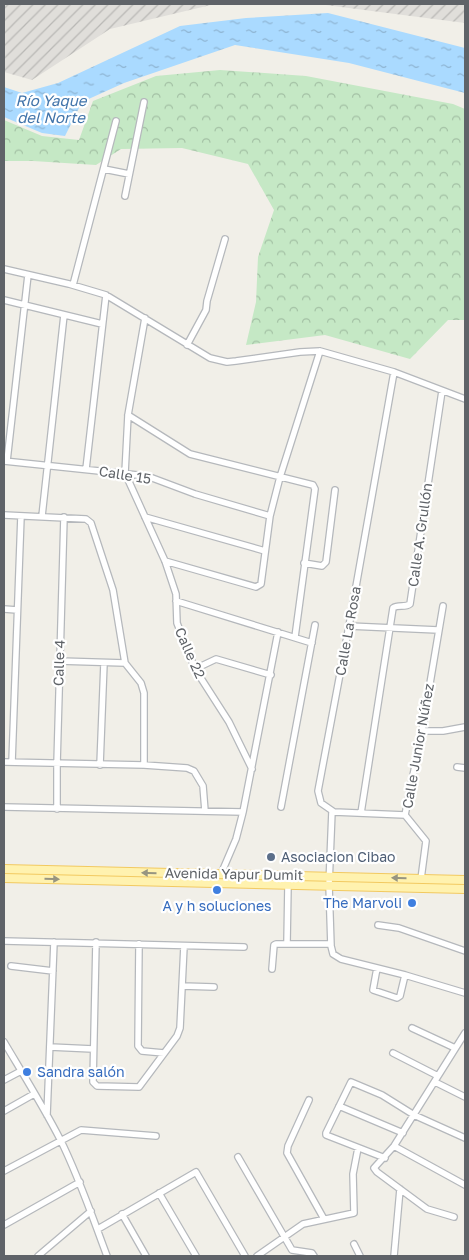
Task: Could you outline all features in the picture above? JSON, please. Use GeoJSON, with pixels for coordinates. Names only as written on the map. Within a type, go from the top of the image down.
{"type":"FeatureCollection","features":[{"type":"Feature","properties":{"kind":"main road","name":"Avenida Yapur Dumit"},"geometry":{"type":"LineString","coordinates":[[4,869],[465,880]]}},
{"type":"Feature","properties":{"kind":"main road","name":"Avenida Yapur Dumit"},"geometry":{"type":"LineString","coordinates":[[4,878],[465,889]]}},
{"type":"Feature","properties":{"kind":"street"},"geometry":{"type":"LineString","coordinates":[[125,196],[144,102]]}},
{"type":"Feature","properties":{"kind":"street"},"geometry":{"type":"LineString","coordinates":[[73,285],[116,121]]}},
{"type":"Feature","properties":{"kind":"street"},"geometry":{"type":"LineString","coordinates":[[104,169],[129,174]]}},
{"type":"Feature","properties":{"kind":"street"},"geometry":{"type":"LineString","coordinates":[[187,345],[206,310],[225,239]]}},
{"type":"Feature","properties":{"kind":"street"},"geometry":{"type":"LineString","coordinates":[[4,269],[73,285],[106,295],[210,358],[227,362],[320,351],[394,372],[465,399]]}},
{"type":"Feature","properties":{"kind":"street"},"geometry":{"type":"LineString","coordinates":[[5,461],[28,274]]}},
{"type":"Feature","properties":{"kind":"street"},"geometry":{"type":"LineString","coordinates":[[86,469],[106,295]]}},
{"type":"Feature","properties":{"kind":"street"},"geometry":{"type":"LineString","coordinates":[[4,300],[102,324]]}},
{"type":"Feature","properties":{"kind":"street"},"geometry":{"type":"LineString","coordinates":[[42,516],[64,315]]}},
{"type":"Feature","properties":{"kind":"street"},"geometry":{"type":"LineString","coordinates":[[126,473],[128,415],[145,318]]}},
{"type":"Feature","properties":{"kind":"street"},"geometry":{"type":"LineString","coordinates":[[165,561],[256,587],[261,584],[270,516],[320,351]]}},
{"type":"Feature","properties":{"kind":"street","name":"Calle La Rosa"},"geometry":{"type":"LineString","coordinates":[[332,811],[321,803],[318,791],[394,372]]}},
{"type":"Feature","properties":{"kind":"street","name":"Calle A. Grullón"},"geometry":{"type":"LineString","coordinates":[[361,812],[393,608],[410,604],[442,391]]}},
{"type":"Feature","properties":{"kind":"street"},"geometry":{"type":"LineString","coordinates":[[128,415],[190,454],[313,485],[315,488],[295,637]]}},
{"type":"Feature","properties":{"kind":"street","name":"Calle 15"},"geometry":{"type":"LineString","coordinates":[[5,461],[148,476],[195,494],[270,516]]}},
{"type":"Feature","properties":{"kind":"street","name":"Calle 22"},"geometry":{"type":"LineString","coordinates":[[126,473],[165,561],[176,594],[177,623],[195,669],[229,722],[252,769]]}},
{"type":"Feature","properties":{"kind":"street"},"geometry":{"type":"LineString","coordinates":[[304,563],[322,566],[326,562],[335,490]]}},
{"type":"Feature","properties":{"kind":"street"},"geometry":{"type":"LineString","coordinates":[[4,515],[64,517],[89,520],[113,590],[125,663],[141,683],[144,693],[144,765]]}},
{"type":"Feature","properties":{"kind":"street"},"geometry":{"type":"LineString","coordinates":[[12,762],[21,516]]}},
{"type":"Feature","properties":{"kind":"street","name":"Calle 4"},"geometry":{"type":"LineString","coordinates":[[58,809],[59,660],[64,517]]}},
{"type":"Feature","properties":{"kind":"street"},"geometry":{"type":"LineString","coordinates":[[146,517],[265,551]]}},
{"type":"Feature","properties":{"kind":"street"},"geometry":{"type":"LineString","coordinates":[[176,601],[295,637],[312,644]]}},
{"type":"Feature","properties":{"kind":"street","name":"Calle Junior Núñez"},"geometry":{"type":"LineString","coordinates":[[421,879],[426,841],[405,815],[422,731],[442,606]]}},
{"type":"Feature","properties":{"kind":"street"},"geometry":{"type":"LineString","coordinates":[[4,609],[17,610]]}},
{"type":"Feature","properties":{"kind":"street"},"geometry":{"type":"LineString","coordinates":[[281,807],[315,625]]}},
{"type":"Feature","properties":{"kind":"street"},"geometry":{"type":"LineString","coordinates":[[349,626],[438,630]]}},
{"type":"Feature","properties":{"kind":"street"},"geometry":{"type":"LineString","coordinates":[[221,874],[236,839],[243,812],[278,632]]}},
{"type":"Feature","properties":{"kind":"street"},"geometry":{"type":"LineString","coordinates":[[195,669],[216,659],[271,675]]}},
{"type":"Feature","properties":{"kind":"street"},"geometry":{"type":"LineString","coordinates":[[59,660],[125,663]]}},
{"type":"Feature","properties":{"kind":"street"},"geometry":{"type":"LineString","coordinates":[[100,765],[104,663]]}},
{"type":"Feature","properties":{"kind":"street"},"geometry":{"type":"LineString","coordinates":[[422,731],[443,731],[465,727]]}},
{"type":"Feature","properties":{"kind":"street"},"geometry":{"type":"LineString","coordinates":[[4,762],[144,765],[187,768],[194,771],[203,786],[205,811]]}},
{"type":"Feature","properties":{"kind":"street"},"geometry":{"type":"LineString","coordinates":[[457,767],[465,768]]}},
{"type":"Feature","properties":{"kind":"street"},"geometry":{"type":"LineString","coordinates":[[4,807],[243,812]]}},
{"type":"Feature","properties":{"kind":"street"},"geometry":{"type":"LineString","coordinates":[[405,815],[332,811],[329,885],[333,954],[336,957],[465,993]]}},
{"type":"Feature","properties":{"kind":"street"},"geometry":{"type":"LineString","coordinates":[[287,943],[288,885]]}},
{"type":"Feature","properties":{"kind":"street"},"geometry":{"type":"LineString","coordinates":[[378,925],[400,928],[465,951]]}},
{"type":"Feature","properties":{"kind":"street"},"geometry":{"type":"LineString","coordinates":[[4,941],[244,947]]}},
{"type":"Feature","properties":{"kind":"street"},"geometry":{"type":"LineString","coordinates":[[48,1115],[54,942]]}},
{"type":"Feature","properties":{"kind":"street"},"geometry":{"type":"LineString","coordinates":[[96,942],[93,1082],[97,1086],[139,1087],[179,1032],[184,946]]}},
{"type":"Feature","properties":{"kind":"street"},"geometry":{"type":"LineString","coordinates":[[272,969],[274,946],[277,943],[331,944]]}},
{"type":"Feature","properties":{"kind":"street"},"geometry":{"type":"LineString","coordinates":[[139,944],[138,1046],[142,1051],[164,1053]]}},
{"type":"Feature","properties":{"kind":"street"},"geometry":{"type":"LineString","coordinates":[[11,966],[53,971]]}},
{"type":"Feature","properties":{"kind":"street"},"geometry":{"type":"LineString","coordinates":[[377,968],[373,990],[397,998],[400,996],[405,975]]}},
{"type":"Feature","properties":{"kind":"street"},"geometry":{"type":"LineString","coordinates":[[182,986],[214,987]]}},
{"type":"Feature","properties":{"kind":"street"},"geometry":{"type":"LineString","coordinates":[[412,1028],[455,1048]]}},
{"type":"Feature","properties":{"kind":"street"},"geometry":{"type":"LineString","coordinates":[[454,1217],[427,1208],[374,1168],[403,1133],[465,1033]]}},
{"type":"Feature","properties":{"kind":"street"},"geometry":{"type":"LineString","coordinates":[[4,1042],[48,1115],[60,1140],[80,1182],[106,1256]]}},
{"type":"Feature","properties":{"kind":"street"},"geometry":{"type":"LineString","coordinates":[[50,1047],[93,1048]]}},
{"type":"Feature","properties":{"kind":"street"},"geometry":{"type":"LineString","coordinates":[[393,1053],[465,1097]]}},
{"type":"Feature","properties":{"kind":"street"},"geometry":{"type":"LineString","coordinates":[[4,1080],[21,1071]]}},
{"type":"Feature","properties":{"kind":"street"},"geometry":{"type":"LineString","coordinates":[[384,1158],[326,1135],[351,1082],[382,1095],[414,1115],[465,1138]]}},
{"type":"Feature","properties":{"kind":"street"},"geometry":{"type":"LineString","coordinates":[[4,1111],[34,1094]]}},
{"type":"Feature","properties":{"kind":"street"},"geometry":{"type":"LineString","coordinates":[[309,1100],[288,1146],[287,1153],[324,1219]]}},
{"type":"Feature","properties":{"kind":"street"},"geometry":{"type":"LineString","coordinates":[[339,1106],[403,1133]]}},
{"type":"Feature","properties":{"kind":"street"},"geometry":{"type":"LineString","coordinates":[[4,1171],[60,1140],[85,1130],[156,1136]]}},
{"type":"Feature","properties":{"kind":"street"},"geometry":{"type":"LineString","coordinates":[[394,1146],[465,1185]]}},
{"type":"Feature","properties":{"kind":"street"},"geometry":{"type":"LineString","coordinates":[[258,1256],[267,1254],[303,1224],[354,1213],[353,1174],[358,1148]]}},
{"type":"Feature","properties":{"kind":"street"},"geometry":{"type":"LineString","coordinates":[[238,1157],[292,1250],[314,1256]]}},
{"type":"Feature","properties":{"kind":"street"},"geometry":{"type":"LineString","coordinates":[[98,1229],[196,1172],[245,1256]]}},
{"type":"Feature","properties":{"kind":"street"},"geometry":{"type":"LineString","coordinates":[[4,1225],[80,1182]]}},
{"type":"Feature","properties":{"kind":"street"},"geometry":{"type":"LineString","coordinates":[[394,1256],[400,1188]]}},
{"type":"Feature","properties":{"kind":"street"},"geometry":{"type":"LineString","coordinates":[[159,1193],[196,1256]]}},
{"type":"Feature","properties":{"kind":"street"},"geometry":{"type":"LineString","coordinates":[[38,1256],[91,1211]]}},
{"type":"Feature","properties":{"kind":"street"},"geometry":{"type":"LineString","coordinates":[[122,1214],[146,1256]]}},
{"type":"Feature","properties":{"kind":"street"},"geometry":{"type":"LineString","coordinates":[[354,1244],[360,1256]]}},
{"type":"Feature","properties":{"kind":"shaded area"},"geometry":{"type":"Polygon","coordinates":[[[4,4],[215,4],[110,29],[32,80],[4,72],[4,4]]]}},
{"type":"Feature","properties":{"kind":"shaded area"},"geometry":{"type":"Polygon","coordinates":[[[318,4],[465,4],[465,23],[318,4]]]}},
{"type":"Feature","properties":{"kind":"green space"},"geometry":{"type":"Polygon","coordinates":[[[220,70],[306,76],[453,104],[465,109],[465,320],[448,320],[410,359],[325,335],[246,345],[256,302],[258,257],[274,210],[248,164],[182,148],[121,149],[96,165],[4,161],[4,120],[42,136],[79,140],[93,101],[156,76],[220,70]]]}},
{"type":"Feature","properties":{"kind":"water","name":"Río Yaque del Norte"},"geometry":{"type":"Polygon","coordinates":[[[328,13],[465,48],[465,93],[349,63],[235,45],[124,83],[82,102],[65,136],[42,133],[4,117],[4,87],[22,93],[58,83],[180,26],[246,18],[328,13]]]}},
{"type":"Feature","properties":{"kind":"place","name":"Asociacion Cibao"},"geometry":{"type":"Point","coordinates":[271,857]}},
{"type":"Feature","properties":{"kind":"place","name":"A y h soluciones"},"geometry":{"type":"Point","coordinates":[217,890]}},
{"type":"Feature","properties":{"kind":"place","name":"The Marvoli"},"geometry":{"type":"Point","coordinates":[412,903]}},
{"type":"Feature","properties":{"kind":"place","name":"Sandra salón"},"geometry":{"type":"Point","coordinates":[27,1072]}}]}
